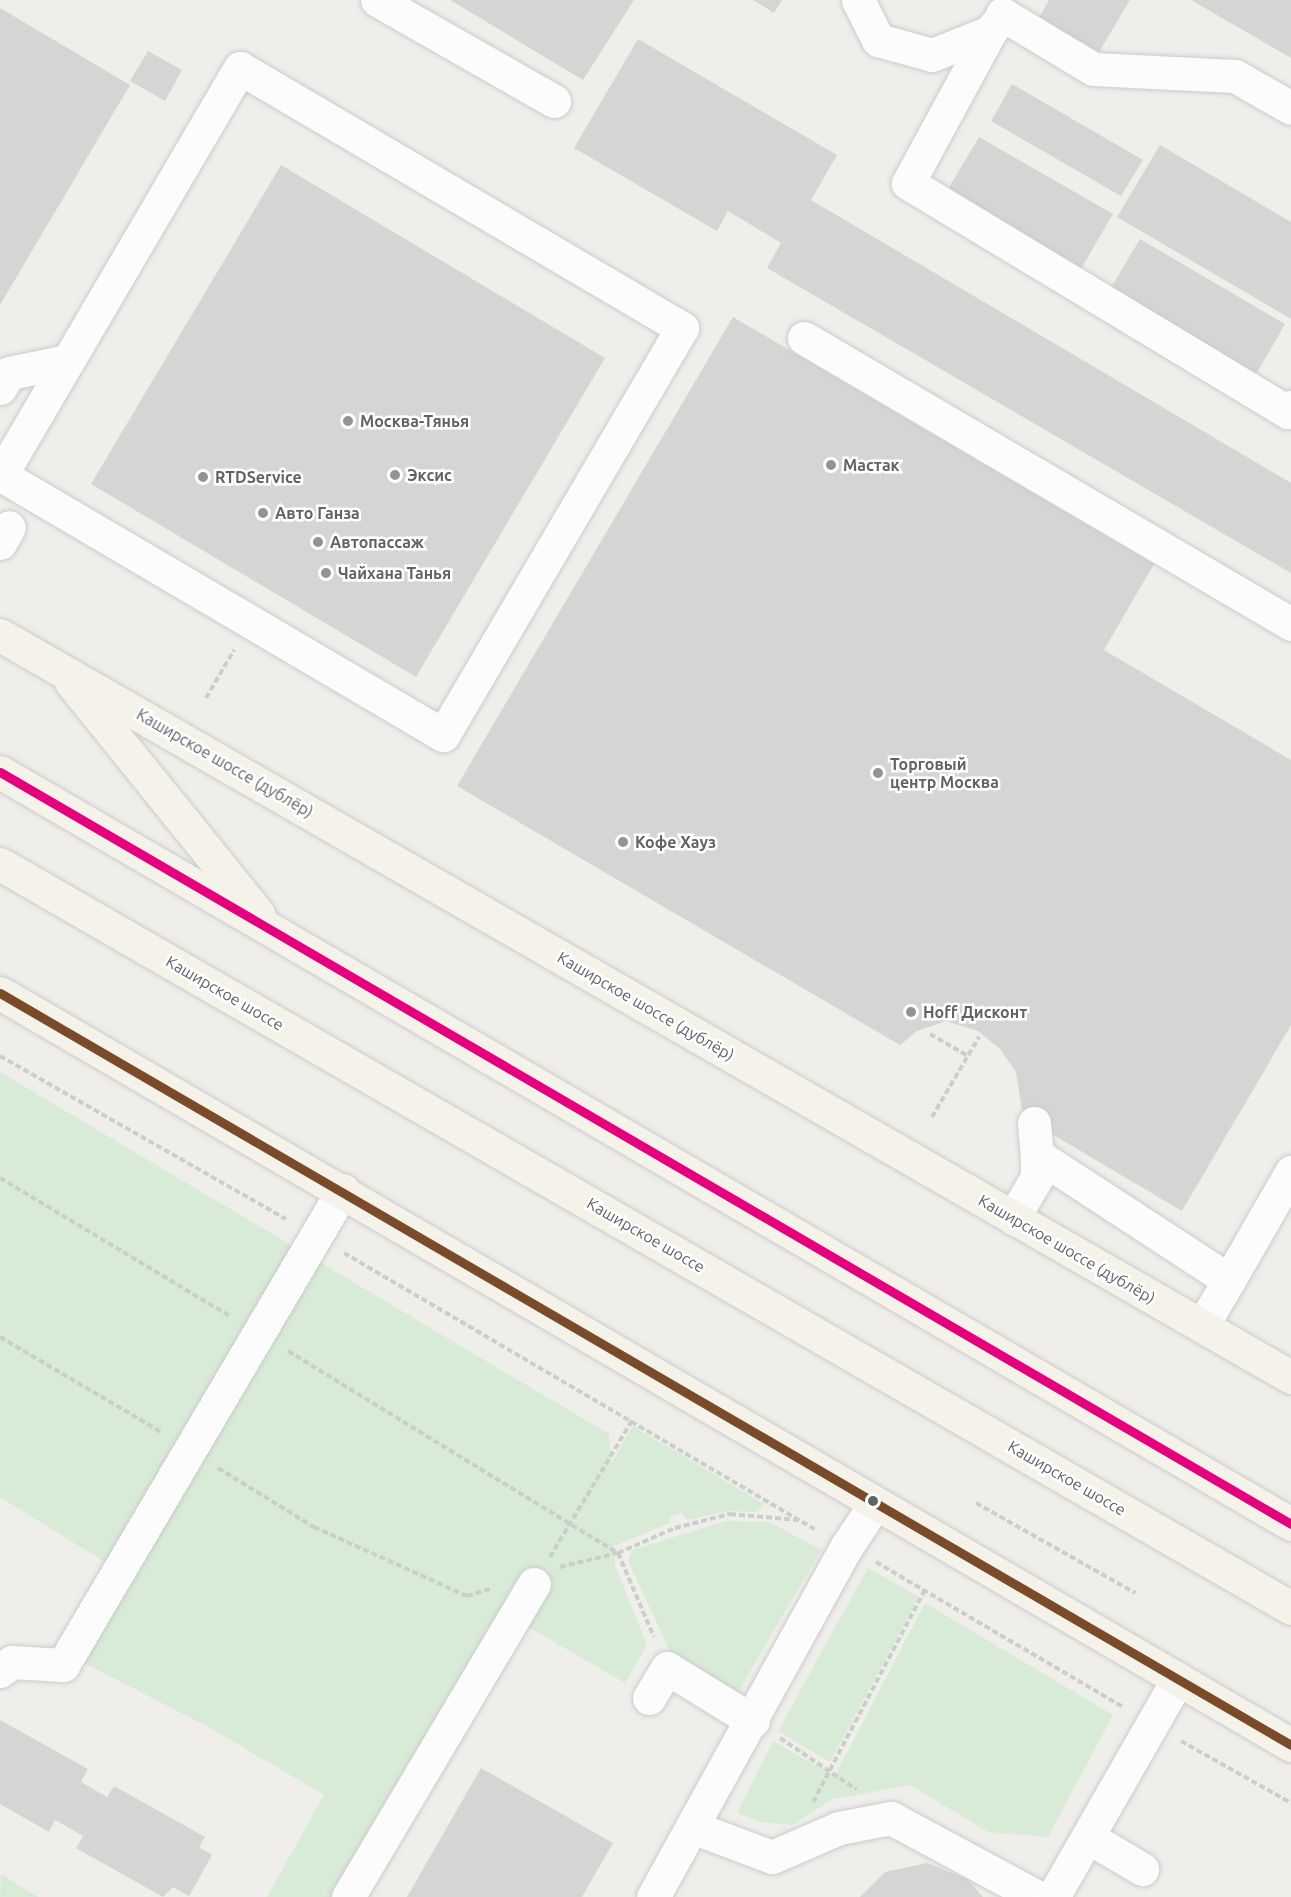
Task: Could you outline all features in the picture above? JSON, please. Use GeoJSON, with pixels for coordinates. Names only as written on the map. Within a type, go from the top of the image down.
{"type":"FeatureCollection","features":[{"type":"Feature","properties":{"kind":"main road","name":"Каширское шоссе (дублёр)"},"geometry":{"type":"LineString","coordinates":[[0,635],[58,666],[1291,1377]]}},
{"type":"Feature","properties":{"kind":"main road"},"geometry":{"type":"LineString","coordinates":[[58,666],[273,933]]}},
{"type":"Feature","properties":{"kind":"main road"},"geometry":{"type":"LineString","coordinates":[[0,772],[1291,1524]]}},
{"type":"Feature","properties":{"kind":"main road","name":"Каширское шоссе"},"geometry":{"type":"LineString","coordinates":[[0,864],[1291,1608]]}},
{"type":"Feature","properties":{"kind":"main road"},"geometry":{"type":"LineString","coordinates":[[0,993],[343,1190],[875,1504],[1291,1745]]}},
{"type":"Feature","properties":{"kind":"lane"},"geometry":{"type":"LineString","coordinates":[[377,0],[554,101]]}},
{"type":"Feature","properties":{"kind":"lane"},"geometry":{"type":"LineString","coordinates":[[858,0],[878,40],[932,55],[1001,15]]}},
{"type":"Feature","properties":{"kind":"lane"},"geometry":{"type":"LineString","coordinates":[[1001,15],[1093,69],[1235,76],[1291,108]]}},
{"type":"Feature","properties":{"kind":"lane"},"geometry":{"type":"LineString","coordinates":[[1001,15],[908,183],[1288,412],[1291,407]]}},
{"type":"Feature","properties":{"kind":"lane"},"geometry":{"type":"LineString","coordinates":[[0,388],[9,373],[68,361],[240,68],[682,328],[443,735],[1,475],[68,361]]}},
{"type":"Feature","properties":{"kind":"lane"},"geometry":{"type":"LineString","coordinates":[[804,338],[1291,624]]}},
{"type":"Feature","properties":{"kind":"lane"},"geometry":{"type":"LineString","coordinates":[[1013,1218],[1037,1178],[1035,1139],[1229,1280]]}},
{"type":"Feature","properties":{"kind":"lane"},"geometry":{"type":"LineString","coordinates":[[1202,1326],[1291,1172]]}},
{"type":"Feature","properties":{"kind":"lane"},"geometry":{"type":"LineString","coordinates":[[0,1671],[12,1662],[63,1665],[343,1190]]}},
{"type":"Feature","properties":{"kind":"lane"},"geometry":{"type":"LineString","coordinates":[[653,1897],[692,1827],[761,1726],[847,1546],[875,1504]]}},
{"type":"Feature","properties":{"kind":"lane"},"geometry":{"type":"LineString","coordinates":[[348,1897],[543,1577]]}},
{"type":"Feature","properties":{"kind":"lane"},"geometry":{"type":"LineString","coordinates":[[649,1698],[667,1668],[761,1726]]}},
{"type":"Feature","properties":{"kind":"lane"},"geometry":{"type":"LineString","coordinates":[[1053,1897],[1178,1679]]}},
{"type":"Feature","properties":{"kind":"lane"},"geometry":{"type":"LineString","coordinates":[[692,1827],[772,1857],[839,1828],[891,1818],[1038,1897]]}},
{"type":"Feature","properties":{"kind":"lane"},"geometry":{"type":"LineString","coordinates":[[1088,1837],[1143,1869]]}},
{"type":"Feature","properties":{"kind":"path"},"geometry":{"type":"LineString","coordinates":[[206,698],[226,663]]}},
{"type":"Feature","properties":{"kind":"path"},"geometry":{"type":"LineString","coordinates":[[930,1034],[968,1056]]}},
{"type":"Feature","properties":{"kind":"path"},"geometry":{"type":"LineString","coordinates":[[932,1117],[979,1037]]}},
{"type":"Feature","properties":{"kind":"path"},"geometry":{"type":"LineString","coordinates":[[0,1056],[633,1419],[799,1521],[925,1590],[1291,1803]]}},
{"type":"Feature","properties":{"kind":"path"},"geometry":{"type":"LineString","coordinates":[[0,1337],[314,1527],[467,1596],[499,1586]]}},
{"type":"Feature","properties":{"kind":"path"},"geometry":{"type":"LineString","coordinates":[[633,1419],[571,1523],[618,1552],[667,1668]]}},
{"type":"Feature","properties":{"kind":"path"},"geometry":{"type":"LineString","coordinates":[[976,1503],[1136,1593]]}},
{"type":"Feature","properties":{"kind":"path"},"geometry":{"type":"LineString","coordinates":[[543,1577],[618,1552],[675,1528],[730,1514],[799,1521]]}},
{"type":"Feature","properties":{"kind":"path"},"geometry":{"type":"LineString","coordinates":[[788,1850],[925,1590]]}},
{"type":"Feature","properties":{"kind":"path"},"geometry":{"type":"LineString","coordinates":[[761,1726],[831,1768],[891,1818]]}},
{"type":"Feature","properties":{"kind":"green space"},"geometry":{"type":"Polygon","coordinates":[[[0,1072],[609,1434],[611,1463],[633,1426],[764,1504],[757,1512],[730,1511],[687,1520],[681,1513],[670,1517],[669,1523],[614,1546],[615,1565],[647,1645],[625,1683],[504,1613],[333,1897],[267,1897],[324,1795],[212,1729],[69,1655],[119,1571],[0,1497],[0,1072]]]}},
{"type":"Feature","properties":{"kind":"green space"},"geometry":{"type":"Polygon","coordinates":[[[726,1521],[770,1522],[821,1550],[737,1694],[673,1658],[628,1561],[632,1550],[726,1521]]]}},
{"type":"Feature","properties":{"kind":"green space"},"geometry":{"type":"Polygon","coordinates":[[[868,1568],[919,1597],[830,1762],[778,1731],[868,1568]]]}},
{"type":"Feature","properties":{"kind":"green space"},"geometry":{"type":"Polygon","coordinates":[[[925,1603],[1113,1715],[1048,1837],[988,1832],[910,1785],[833,1799],[792,1825],[760,1822],[737,1813],[773,1741],[835,1776],[925,1603]]]}},
{"type":"Feature","properties":{"kind":"green space"},"geometry":{"type":"Polygon","coordinates":[[[1,1874],[38,1897],[0,1897],[1,1874]]]}},
{"type":"Feature","properties":{"kind":"building"},"geometry":{"type":"Polygon","coordinates":[[[450,0],[634,0],[583,80],[450,0]]]}},
{"type":"Feature","properties":{"kind":"building"},"geometry":{"type":"Polygon","coordinates":[[[753,0],[782,0],[774,13],[753,0]]]}},
{"type":"Feature","properties":{"kind":"building"},"geometry":{"type":"Polygon","coordinates":[[[1049,0],[1130,0],[1099,52],[1039,18],[1049,0]]]}},
{"type":"Feature","properties":{"kind":"building"},"geometry":{"type":"Polygon","coordinates":[[[1191,0],[1291,0],[1291,58],[1191,0]]]}},
{"type":"Feature","properties":{"kind":"building"},"geometry":{"type":"Polygon","coordinates":[[[0,8],[130,85],[0,305],[0,8]]]}},
{"type":"Feature","properties":{"kind":"building"},"geometry":{"type":"Polygon","coordinates":[[[638,39],[837,155],[811,200],[1291,483],[1291,573],[767,268],[781,243],[728,211],[717,231],[574,148],[638,39]]]}},
{"type":"Feature","properties":{"kind":"building"},"geometry":{"type":"Polygon","coordinates":[[[148,51],[182,70],[165,101],[130,81],[148,51]]]}},
{"type":"Feature","properties":{"kind":"building"},"geometry":{"type":"Polygon","coordinates":[[[1012,84],[1143,160],[1121,196],[991,121],[1012,84]]]}},
{"type":"Feature","properties":{"kind":"building"},"geometry":{"type":"Polygon","coordinates":[[[979,137],[1113,214],[1081,269],[947,191],[979,137]]]}},
{"type":"Feature","properties":{"kind":"building"},"geometry":{"type":"Polygon","coordinates":[[[1160,145],[1291,222],[1291,319],[1117,217],[1160,145]]]}},
{"type":"Feature","properties":{"kind":"building","name":"Москва-Тянья"},"geometry":{"type":"Polygon","coordinates":[[[281,165],[605,358],[416,677],[91,484],[281,165]]]}},
{"type":"Feature","properties":{"kind":"building"},"geometry":{"type":"Polygon","coordinates":[[[1140,239],[1285,324],[1255,376],[1109,291],[1140,239]]]}},
{"type":"Feature","properties":{"kind":"building","name":"Торговый центр Москва"},"geometry":{"type":"Polygon","coordinates":[[[733,317],[1154,564],[1104,650],[1291,760],[1291,1025],[1182,1211],[1023,1117],[1016,1072],[1000,1049],[978,1031],[946,1021],[917,1031],[900,1045],[457,786],[733,317]]]}},
{"type":"Feature","properties":{"kind":"building"},"geometry":{"type":"Polygon","coordinates":[[[0,1720],[88,1769],[81,1782],[107,1797],[114,1786],[205,1837],[199,1847],[212,1855],[189,1896],[173,1887],[163,1897],[76,1848],[83,1836],[55,1820],[49,1832],[0,1804],[0,1720]]]}},
{"type":"Feature","properties":{"kind":"building"},"geometry":{"type":"Polygon","coordinates":[[[481,1768],[613,1843],[582,1897],[407,1897],[481,1768]]]}},
{"type":"Feature","properties":{"kind":"building"},"geometry":{"type":"Polygon","coordinates":[[[927,1863],[967,1879],[983,1897],[860,1897],[885,1872],[927,1863]]]}},
{"type":"Feature","properties":{"kind":"transit line"},"geometry":{"type":"LineString","coordinates":[[0,772],[1291,1524]]}},
{"type":"Feature","properties":{"kind":"transit line"},"geometry":{"type":"LineString","coordinates":[[0,993],[1291,1745]]}},
{"type":"Feature","properties":{"kind":"place","name":"Москва-Тянья"},"geometry":{"type":"Point","coordinates":[348,421]}},
{"type":"Feature","properties":{"kind":"place","name":"Мастак"},"geometry":{"type":"Point","coordinates":[831,465]}},
{"type":"Feature","properties":{"kind":"place","name":"Эксис"},"geometry":{"type":"Point","coordinates":[395,475]}},
{"type":"Feature","properties":{"kind":"place","name":"RTDService"},"geometry":{"type":"Point","coordinates":[203,477]}},
{"type":"Feature","properties":{"kind":"place","name":"Авто Ганза"},"geometry":{"type":"Point","coordinates":[263,513]}},
{"type":"Feature","properties":{"kind":"place","name":"Автопассаж"},"geometry":{"type":"Point","coordinates":[318,542]}},
{"type":"Feature","properties":{"kind":"place","name":"Чайхана Танья"},"geometry":{"type":"Point","coordinates":[326,573]}},
{"type":"Feature","properties":{"kind":"place","name":"Торговый центр Москва"},"geometry":{"type":"Point","coordinates":[878,773]}},
{"type":"Feature","properties":{"kind":"place","name":"Кофе Хауз"},"geometry":{"type":"Point","coordinates":[623,842]}},
{"type":"Feature","properties":{"kind":"place","name":"Hoff Дисконт"},"geometry":{"type":"Point","coordinates":[911,1012]}}]}
